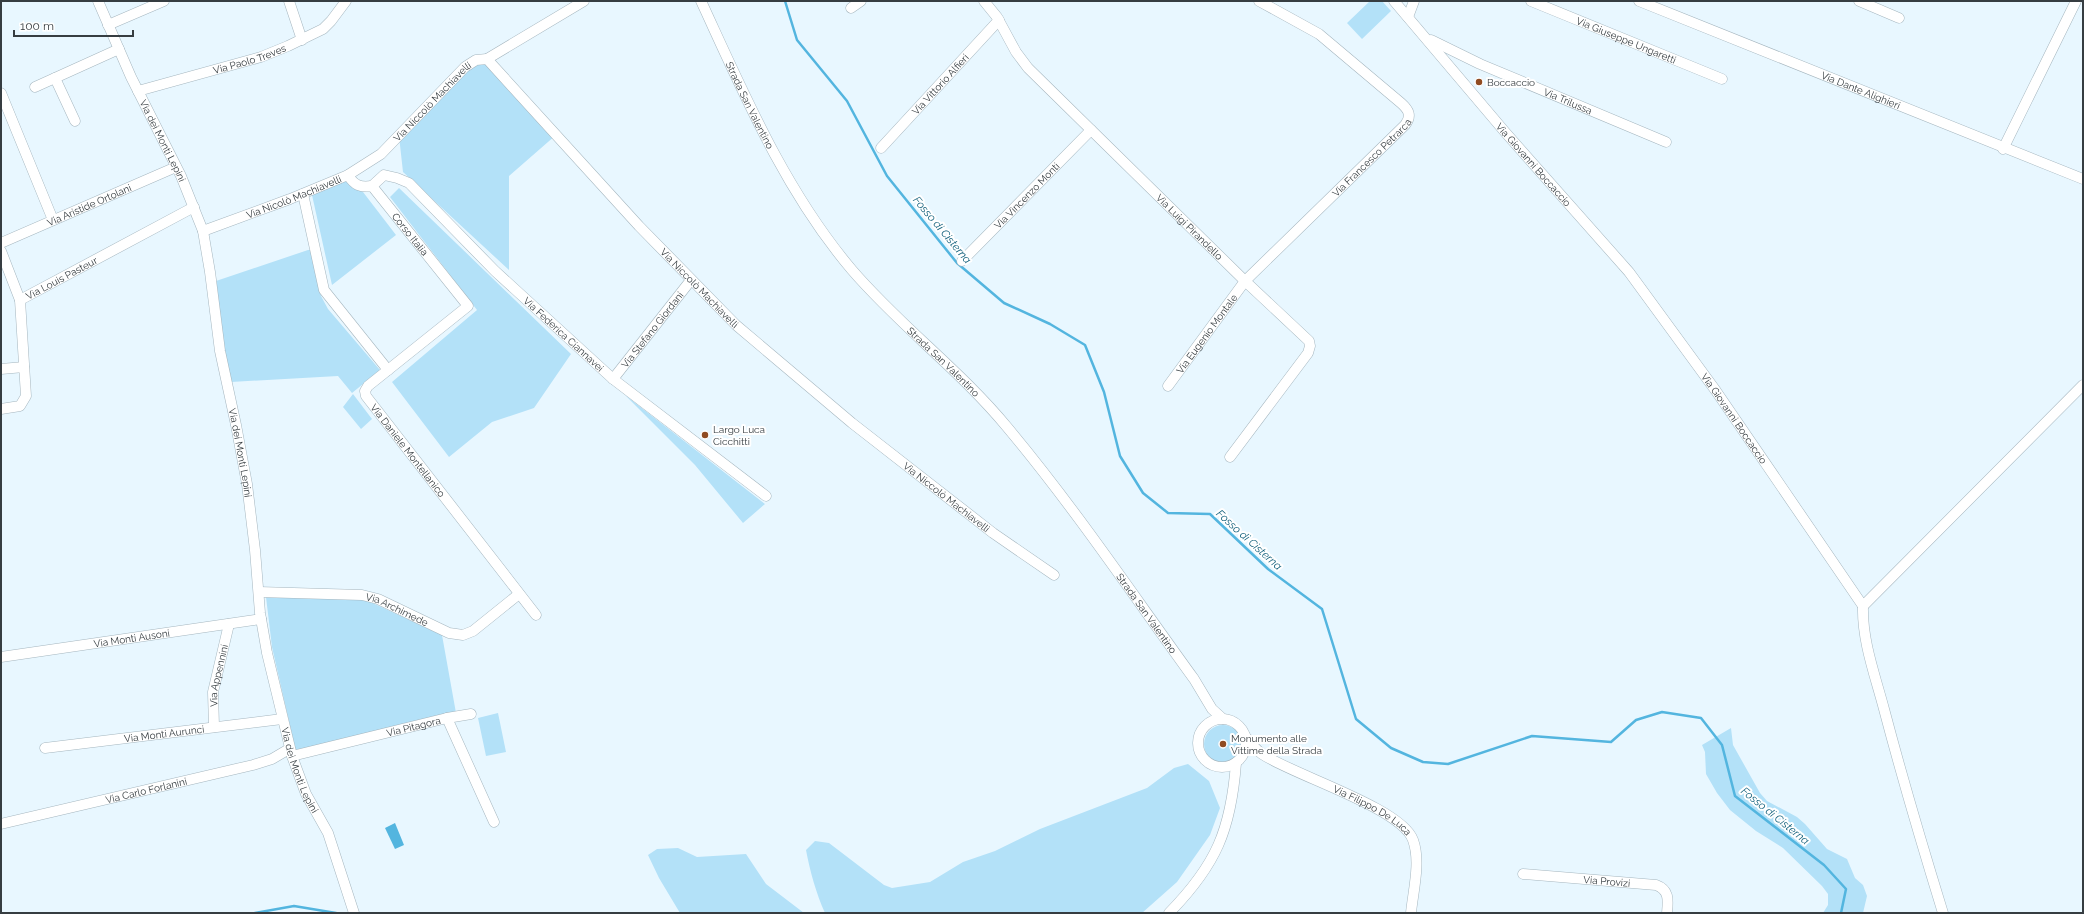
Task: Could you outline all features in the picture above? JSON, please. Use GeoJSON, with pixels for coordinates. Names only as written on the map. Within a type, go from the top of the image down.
{"type":"FeatureCollection","features":[{"type":"Feature","properties":{"kind":"street","name":"Via dei Monti Lepini"},"geometry":{"type":"LineString","coordinates":[[98,1],[138,91],[176,167],[203,231],[220,351],[247,484],[261,619],[282,719],[291,753],[306,794],[328,833],[354,913]]}},
{"type":"Feature","properties":{"kind":"street"},"geometry":{"type":"LineString","coordinates":[[108,25],[164,1]]}},
{"type":"Feature","properties":{"kind":"street"},"geometry":{"type":"LineString","coordinates":[[289,1],[302,40]]}},
{"type":"Feature","properties":{"kind":"street","name":"Via Paolo Treves"},"geometry":{"type":"LineString","coordinates":[[138,91],[261,57],[302,40],[327,25],[346,1]]}},
{"type":"Feature","properties":{"kind":"street"},"geometry":{"type":"LineString","coordinates":[[487,59],[584,1]]}},
{"type":"Feature","properties":{"kind":"street","name":"Strada San Valentino"},"geometry":{"type":"LineString","coordinates":[[701,1],[761,128],[791,182],[830,241],[882,303],[977,393],[1026,449],[1194,679],[1212,709],[1223,720]]}},
{"type":"Feature","properties":{"kind":"street"},"geometry":{"type":"LineString","coordinates":[[851,8],[861,1]]}},
{"type":"Feature","properties":{"kind":"street","name":"Via Luigi Pirandello"},"geometry":{"type":"LineString","coordinates":[[984,1],[1000,20],[1014,50],[1024,63],[1245,281],[1307,338],[1310,346],[1308,353],[1230,457]]}},
{"type":"Feature","properties":{"kind":"street","name":"Via Francesco Petrarca"},"geometry":{"type":"LineString","coordinates":[[1245,281],[1405,125],[1410,114],[1401,103],[1322,36],[1259,1]]}},
{"type":"Feature","properties":{"kind":"street","name":"Via Giovanni Boccaccio"},"geometry":{"type":"LineString","coordinates":[[1394,1],[1427,38],[1489,113],[1629,272],[1716,391],[1863,606]]}},
{"type":"Feature","properties":{"kind":"street"},"geometry":{"type":"LineString","coordinates":[[1408,17],[1414,1]]}},
{"type":"Feature","properties":{"kind":"street","name":"Via Giuseppe Ungaretti"},"geometry":{"type":"LineString","coordinates":[[1531,1],[1722,79]]}},
{"type":"Feature","properties":{"kind":"street","name":"Via Dante Alighieri"},"geometry":{"type":"LineString","coordinates":[[1639,1],[1662,5],[2002,148],[2083,179]]}},
{"type":"Feature","properties":{"kind":"street"},"geometry":{"type":"LineString","coordinates":[[1859,1],[1899,18]]}},
{"type":"Feature","properties":{"kind":"street"},"geometry":{"type":"LineString","coordinates":[[2002,148],[2076,1]]}},
{"type":"Feature","properties":{"kind":"street","name":"Via Vittorio Alfieri"},"geometry":{"type":"LineString","coordinates":[[881,148],[1000,20]]}},
{"type":"Feature","properties":{"kind":"street","name":"Via Trilussa"},"geometry":{"type":"LineString","coordinates":[[1427,38],[1480,64],[1666,142]]}},
{"type":"Feature","properties":{"kind":"street"},"geometry":{"type":"LineString","coordinates":[[35,87],[119,49]]}},
{"type":"Feature","properties":{"kind":"street","name":"Via Niccolò Machiavelli"},"geometry":{"type":"LineString","coordinates":[[381,154],[462,70],[473,62],[487,59],[691,280],[736,325],[852,422],[993,533],[1054,575]]}},
{"type":"Feature","properties":{"kind":"street"},"geometry":{"type":"LineString","coordinates":[[55,78],[75,121]]}},
{"type":"Feature","properties":{"kind":"street"},"geometry":{"type":"LineString","coordinates":[[2,96],[53,220]]}},
{"type":"Feature","properties":{"kind":"street","name":"Via Vincenzo Monti"},"geometry":{"type":"LineString","coordinates":[[962,261],[1091,130]]}},
{"type":"Feature","properties":{"kind":"street","name":"Via Nicolò Machiavelli"},"geometry":{"type":"LineString","coordinates":[[203,231],[303,194],[348,175],[381,154]]}},
{"type":"Feature","properties":{"kind":"street","name":"Via Aristide Ortolani"},"geometry":{"type":"LineString","coordinates":[[1,243],[176,167]]}},
{"type":"Feature","properties":{"kind":"street"},"geometry":{"type":"LineString","coordinates":[[348,175],[352,182],[358,186],[372,186]]}},
{"type":"Feature","properties":{"kind":"street","name":"Via Federica Ciannavei"},"geometry":{"type":"LineString","coordinates":[[372,186],[384,175],[409,183],[495,271],[613,379],[766,496]]}},
{"type":"Feature","properties":{"kind":"street","name":"Corso Italia"},"geometry":{"type":"LineString","coordinates":[[372,186],[468,306]]}},
{"type":"Feature","properties":{"kind":"street"},"geometry":{"type":"LineString","coordinates":[[303,194],[324,290],[388,370]]}},
{"type":"Feature","properties":{"kind":"street","name":"Via Louis Pasteur"},"geometry":{"type":"LineString","coordinates":[[1,409],[18,407],[24,403],[26,394],[20,300],[194,207]]}},
{"type":"Feature","properties":{"kind":"street"},"geometry":{"type":"LineString","coordinates":[[1,251],[20,300]]}},
{"type":"Feature","properties":{"kind":"street","name":"Via Stefano Giordani"},"geometry":{"type":"LineString","coordinates":[[613,379],[691,280]]}},
{"type":"Feature","properties":{"kind":"street","name":"Via Eugenio Montale"},"geometry":{"type":"LineString","coordinates":[[1168,386],[1245,281]]}},
{"type":"Feature","properties":{"kind":"street","name":"Via Daniele Montellanico"},"geometry":{"type":"LineString","coordinates":[[468,306],[367,388],[365,393],[366,398],[536,615]]}},
{"type":"Feature","properties":{"kind":"street"},"geometry":{"type":"LineString","coordinates":[[1,369],[24,367]]}},
{"type":"Feature","properties":{"kind":"street"},"geometry":{"type":"LineString","coordinates":[[1943,913],[1866,643],[1863,623],[1863,606],[2083,385]]}},
{"type":"Feature","properties":{"kind":"street","name":"Via Archimede"},"geometry":{"type":"LineString","coordinates":[[259,592],[362,594],[449,633],[463,635],[473,631],[519,594]]}},
{"type":"Feature","properties":{"kind":"street","name":"Via Monti Ausoni"},"geometry":{"type":"LineString","coordinates":[[1,657],[261,619]]}},
{"type":"Feature","properties":{"kind":"street","name":"Via Appennini"},"geometry":{"type":"LineString","coordinates":[[214,727],[213,692],[229,624]]}},
{"type":"Feature","properties":{"kind":"street"},"geometry":{"type":"LineString","coordinates":[[1212,709],[1209,724],[1200,736],[1200,750],[1208,762],[1222,767],[1235,785]]}},
{"type":"Feature","properties":{"kind":"street"},"geometry":{"type":"LineString","coordinates":[[447,718],[471,714]]}},
{"type":"Feature","properties":{"kind":"street","name":"Via Pitagora"},"geometry":{"type":"LineString","coordinates":[[291,753],[447,718],[494,822]]}},
{"type":"Feature","properties":{"kind":"street","name":"Via Monti Aurunci"},"geometry":{"type":"LineString","coordinates":[[45,748],[282,719]]}},
{"type":"Feature","properties":{"kind":"street"},"geometry":{"type":"LineString","coordinates":[[1209,724],[1223,720],[1237,724],[1245,736],[1261,754]]}},
{"type":"Feature","properties":{"kind":"street"},"geometry":{"type":"LineString","coordinates":[[1222,767],[1236,763],[1243,755],[1246,744],[1245,736]]}},
{"type":"Feature","properties":{"kind":"street","name":"Via Carlo Forlanini"},"geometry":{"type":"LineString","coordinates":[[1,824],[253,765],[291,753]]}},
{"type":"Feature","properties":{"kind":"street"},"geometry":{"type":"LineString","coordinates":[[1243,755],[1261,754]]}},
{"type":"Feature","properties":{"kind":"street","name":"Via Filippo De Luca"},"geometry":{"type":"LineString","coordinates":[[1261,754],[1382,812],[1406,828],[1413,840],[1415,855],[1411,913]]}},
{"type":"Feature","properties":{"kind":"street"},"geometry":{"type":"LineString","coordinates":[[1169,913],[1201,876],[1218,849],[1228,824],[1235,785],[1236,763]]}},
{"type":"Feature","properties":{"kind":"street","name":"Via Provizi"},"geometry":{"type":"LineString","coordinates":[[1523,874],[1656,885],[1664,889],[1668,895],[1667,913]]}},
{"type":"Feature","properties":{"kind":"shaded area"},"geometry":{"type":"Polygon","coordinates":[[[1370,1],[1382,1],[1391,11],[1362,39],[1347,23],[1370,1]]]}},
{"type":"Feature","properties":{"kind":"shaded area"},"geometry":{"type":"Polygon","coordinates":[[[487,59],[556,135],[509,176],[509,270],[403,172],[399,136],[457,74],[487,59]]]}},
{"type":"Feature","properties":{"kind":"shaded area"},"geometry":{"type":"Polygon","coordinates":[[[345,179],[351,186],[363,192],[396,235],[332,285],[312,195],[345,179]]]}},
{"type":"Feature","properties":{"kind":"shaded area"},"geometry":{"type":"Polygon","coordinates":[[[399,188],[571,354],[534,408],[492,422],[449,457],[392,382],[477,310],[390,197],[399,188]]]}},
{"type":"Feature","properties":{"kind":"shaded area"},"geometry":{"type":"Polygon","coordinates":[[[311,250],[321,296],[328,309],[380,370],[352,393],[338,376],[231,382],[224,358],[216,281],[311,250]]]}},
{"type":"Feature","properties":{"kind":"shaded area"},"geometry":{"type":"Polygon","coordinates":[[[353,394],[372,419],[361,429],[343,407],[353,394]]]}},
{"type":"Feature","properties":{"kind":"shaded area"},"geometry":{"type":"Polygon","coordinates":[[[625,395],[765,504],[743,523],[695,465],[625,395]]]}},
{"type":"Feature","properties":{"kind":"shaded area"},"geometry":{"type":"Polygon","coordinates":[[[276,596],[366,600],[442,635],[456,713],[296,752],[272,647],[266,597],[276,596]]]}},
{"type":"Feature","properties":{"kind":"shaded area"},"geometry":{"type":"Polygon","coordinates":[[[498,713],[506,752],[486,756],[478,718],[498,713]]]}},
{"type":"Feature","properties":{"kind":"shaded area"},"geometry":{"type":"Polygon","coordinates":[[[1219,725],[1227,725],[1237,730],[1241,737],[1241,751],[1237,758],[1227,763],[1219,763],[1209,758],[1207,755],[1204,748],[1204,740],[1209,730],[1212,728],[1219,725]]]}},
{"type":"Feature","properties":{"kind":"shaded area"},"geometry":{"type":"Polygon","coordinates":[[[1731,728],[1733,745],[1760,793],[1767,801],[1797,817],[1827,849],[1847,859],[1855,878],[1863,885],[1867,896],[1863,913],[1823,913],[1828,905],[1828,894],[1822,886],[1783,848],[1756,831],[1730,810],[1717,793],[1706,774],[1705,752],[1702,745],[1731,728]]]}},
{"type":"Feature","properties":{"kind":"shaded area"},"geometry":{"type":"Polygon","coordinates":[[[1188,764],[1209,781],[1220,808],[1210,835],[1177,882],[1142,913],[825,913],[811,874],[806,850],[815,841],[829,843],[884,885],[892,888],[930,882],[963,862],[995,851],[1040,829],[1147,788],[1174,768],[1188,764]]]}},
{"type":"Feature","properties":{"kind":"shaded area"},"geometry":{"type":"Polygon","coordinates":[[[678,848],[697,857],[746,854],[766,884],[804,913],[680,913],[659,878],[648,855],[657,849],[678,848]]]}},
{"type":"Feature","properties":{"kind":"water"},"geometry":{"type":"Polygon","coordinates":[[[395,823],[404,845],[395,849],[385,828],[395,823]]]}},
{"type":"Feature","properties":{"kind":"waterway","name":"Fosso di Cisterna"},"geometry":{"type":"LineString","coordinates":[[785,1],[797,40],[847,101],[887,176],[957,263],[1004,303],[1050,324],[1085,345],[1104,392],[1120,456],[1143,493],[1168,513],[1210,514],[1268,569],[1322,609],[1356,719],[1391,748],[1423,762],[1448,764],[1532,736],[1611,742],[1636,720],[1662,712],[1701,718],[1722,745],[1735,796],[1824,865],[1846,889],[1841,913]]}},
{"type":"Feature","properties":{"kind":"waterway"},"geometry":{"type":"LineString","coordinates":[[255,913],[294,906],[336,913]]}},
{"type":"Feature","properties":{"kind":"place","name":"Boccaccio"},"geometry":{"type":"Point","coordinates":[1479,82]}},
{"type":"Feature","properties":{"kind":"place","name":"Largo Luca Cicchitti"},"geometry":{"type":"Point","coordinates":[705,435]}},
{"type":"Feature","properties":{"kind":"place","name":"Monumento alle Vittime della Strada"},"geometry":{"type":"Point","coordinates":[1223,744]}}]}
